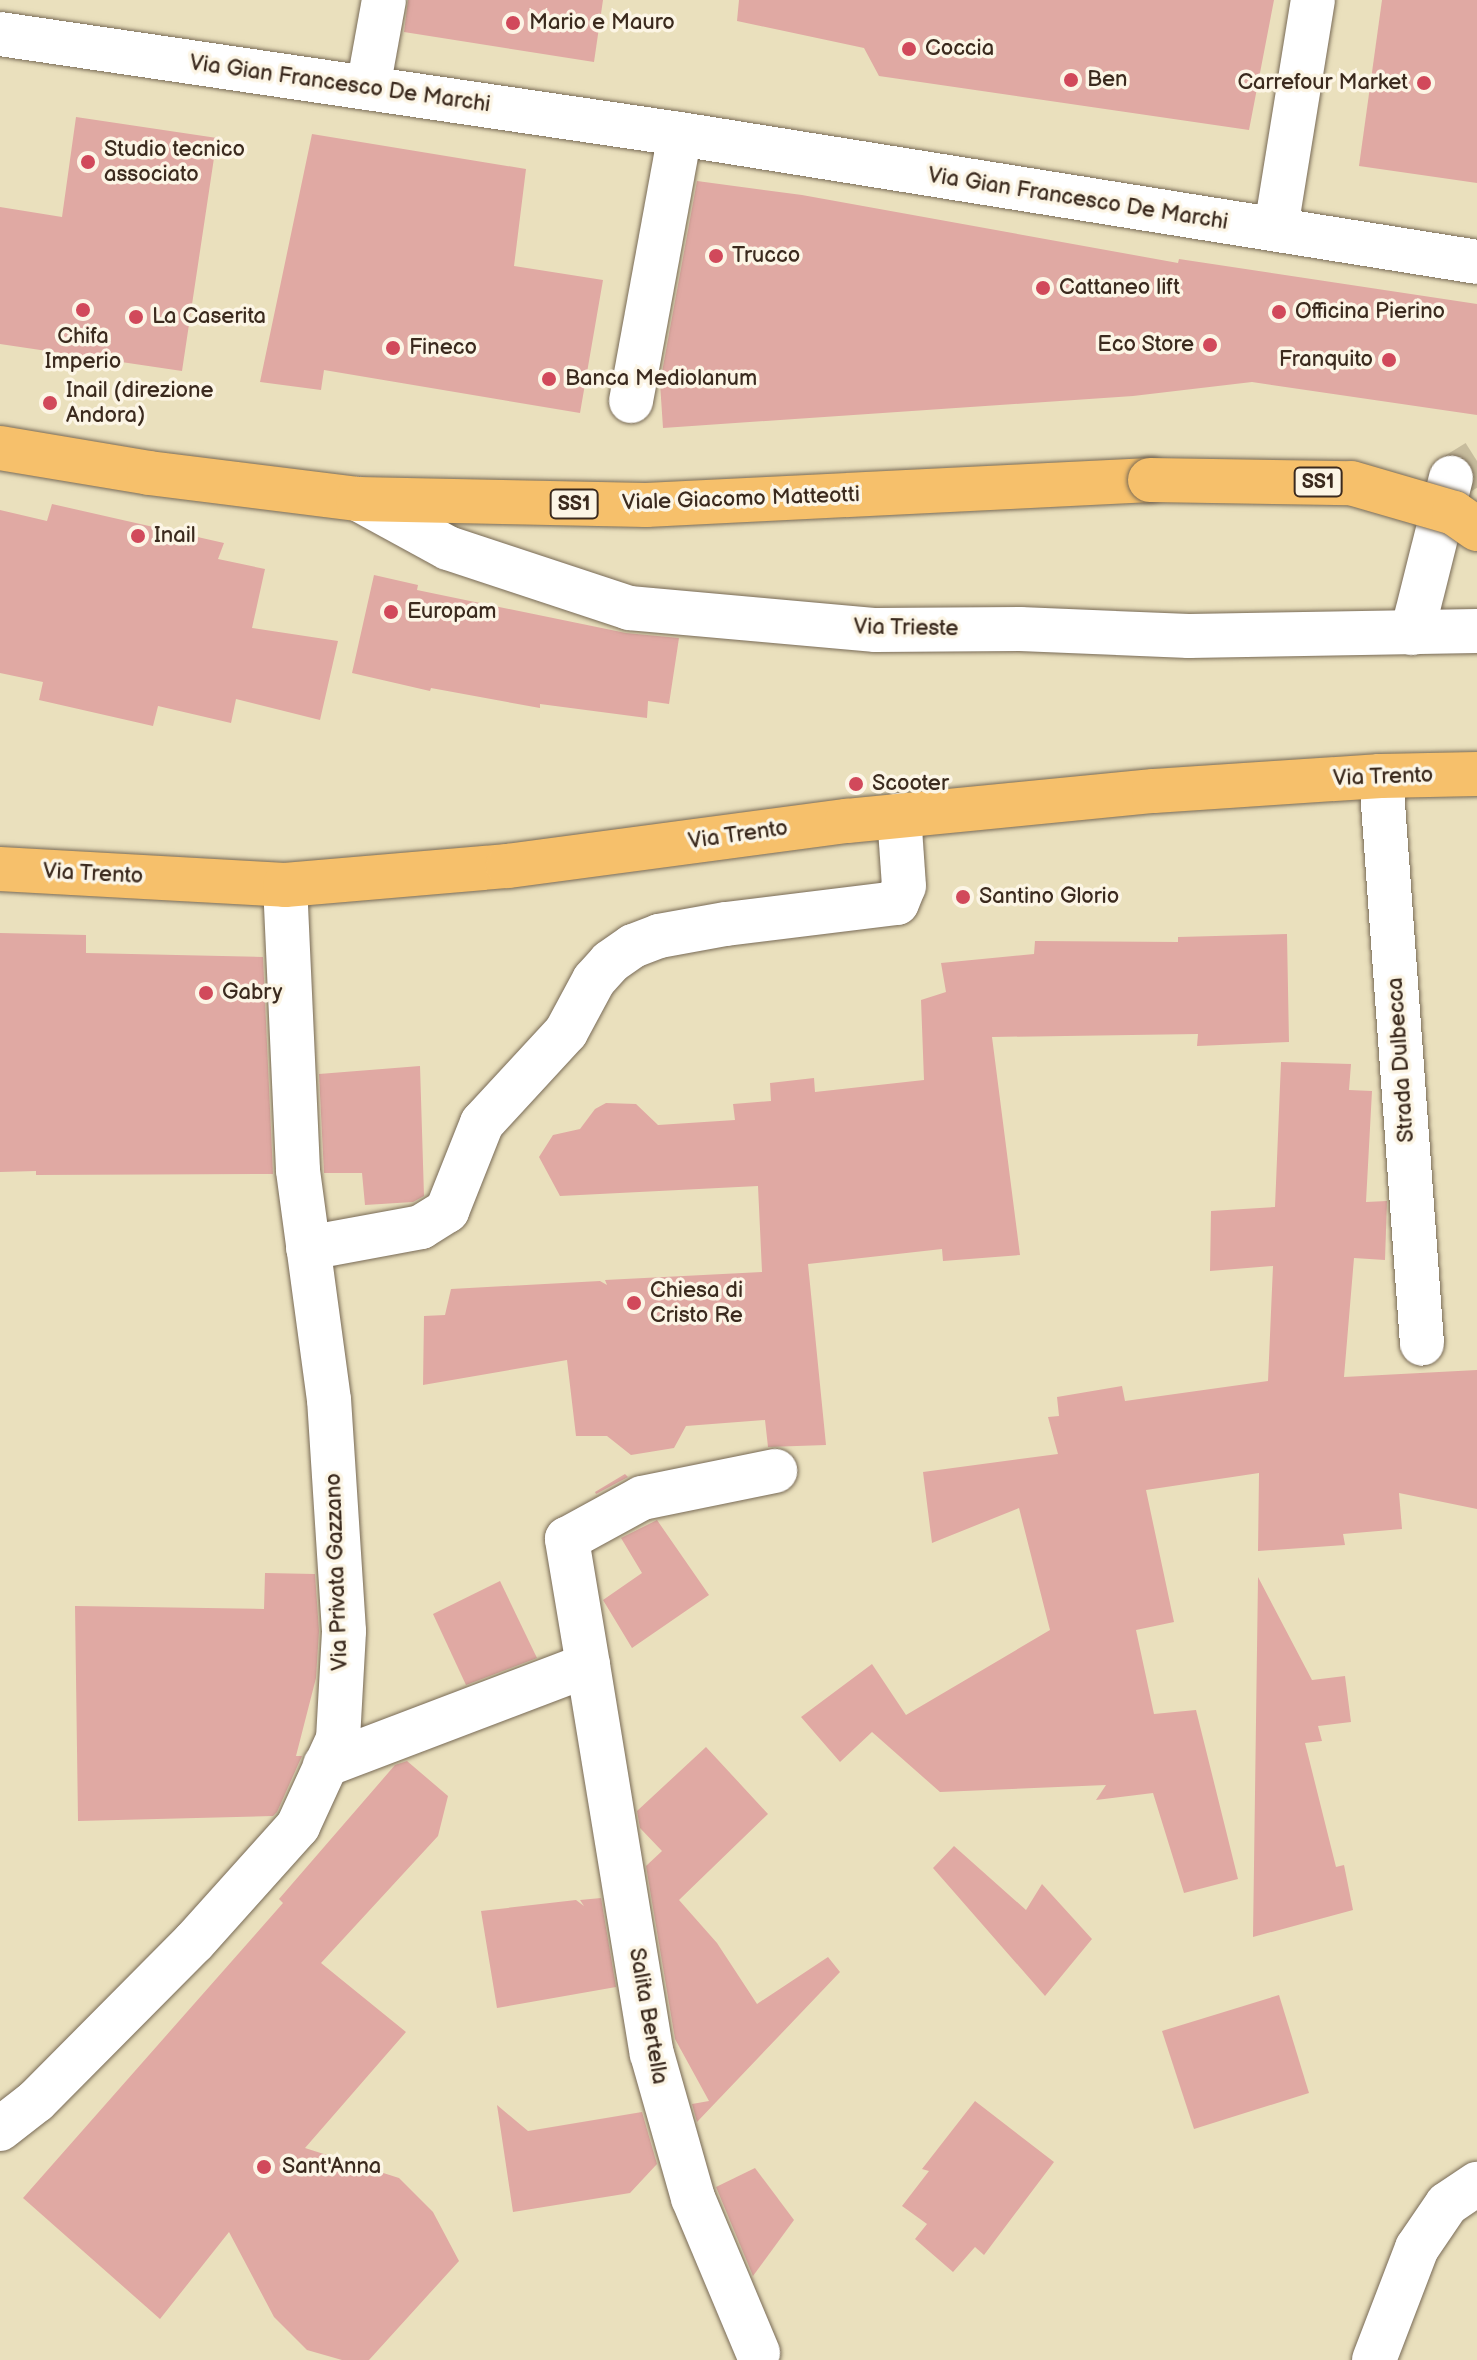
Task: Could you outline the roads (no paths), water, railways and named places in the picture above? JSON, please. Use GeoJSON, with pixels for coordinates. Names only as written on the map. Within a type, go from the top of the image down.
{"type":"FeatureCollection","features":[{"type":"Feature","properties":{"kind":"main road","name":"Viale Giacomo Matteotti"},"geometry":{"type":"LineString","coordinates":[[0,448],[149,473],[358,499],[646,505],[1150,480],[1351,483],[1454,513],[1477,529]]}},
{"type":"Feature","properties":{"kind":"main road","name":"Via Trento"},"geometry":{"type":"LineString","coordinates":[[0,869],[285,885],[508,866],[899,815],[1154,791],[1381,776],[1477,774]]}},
{"type":"Feature","properties":{"kind":"street"},"geometry":{"type":"LineString","coordinates":[[368,88],[384,0]]}},
{"type":"Feature","properties":{"kind":"street"},"geometry":{"type":"LineString","coordinates":[[1276,228],[1313,0]]}},
{"type":"Feature","properties":{"kind":"street","name":"Via Gian Francesco De Marchi"},"geometry":{"type":"LineString","coordinates":[[0,34],[680,134],[1477,262]]}},
{"type":"Feature","properties":{"kind":"street"},"geometry":{"type":"LineString","coordinates":[[631,401],[680,134]]}},
{"type":"Feature","properties":{"kind":"street"},"geometry":{"type":"LineString","coordinates":[[1412,633],[1451,478]]}},
{"type":"Feature","properties":{"kind":"street","name":"Via Trieste"},"geometry":{"type":"LineString","coordinates":[[358,499],[448,548],[629,608],[876,630],[1037,630],[1189,636],[1477,631]]}},
{"type":"Feature","properties":{"kind":"street","name":"Strada Dulbecca"},"geometry":{"type":"LineString","coordinates":[[1381,776],[1422,1344]]}},
{"type":"Feature","properties":{"kind":"street"},"geometry":{"type":"LineString","coordinates":[[308,1248],[390,1235],[436,1221],[447,1211],[457,1194],[478,1132],[490,1113],[526,1079],[566,1032],[594,980],[610,962],[633,946],[659,936],[726,924],[897,903],[904,886],[899,815]]}},
{"type":"Feature","properties":{"kind":"street","name":"Via Privata Gazzano"},"geometry":{"type":"LineString","coordinates":[[0,2129],[36,2101],[205,1930],[298,1826],[338,1739],[344,1631],[329,1400],[298,1170],[285,885]]}},
{"type":"Feature","properties":{"kind":"street","name":"Salita Bertella"},"geometry":{"type":"LineString","coordinates":[[758,2353],[693,2198],[652,2054],[567,1539],[642,1498],[775,1471]]}},
{"type":"Feature","properties":{"kind":"street"},"geometry":{"type":"LineString","coordinates":[[325,1765],[588,1665]]}},
{"type":"Feature","properties":{"kind":"street"},"geometry":{"type":"LineString","coordinates":[[1374,2360],[1417,2248],[1447,2204],[1477,2184]]}},
{"type":"Feature","properties":{"kind":"tunnel"},"geometry":{"type":"LineString","coordinates":[[1451,478],[1477,462]]}},
{"type":"Feature","properties":{"kind":"place","name":"Mario e Mauro"},"geometry":{"type":"Point","coordinates":[513,23]}},
{"type":"Feature","properties":{"kind":"place","name":"Coccia"},"geometry":{"type":"Point","coordinates":[909,49]}},
{"type":"Feature","properties":{"kind":"place","name":"Ben"},"geometry":{"type":"Point","coordinates":[1071,80]}},
{"type":"Feature","properties":{"kind":"place","name":"Carrefour Market"},"geometry":{"type":"Point","coordinates":[1424,83]}},
{"type":"Feature","properties":{"kind":"place","name":"Studio tecnico associato"},"geometry":{"type":"Point","coordinates":[88,162]}},
{"type":"Feature","properties":{"kind":"place","name":"Trucco"},"geometry":{"type":"Point","coordinates":[716,256]}},
{"type":"Feature","properties":{"kind":"place","name":"Cattaneo lift"},"geometry":{"type":"Point","coordinates":[1043,288]}},
{"type":"Feature","properties":{"kind":"place","name":"Chifa Imperio"},"geometry":{"type":"Point","coordinates":[83,310]}},
{"type":"Feature","properties":{"kind":"place","name":"Officina Pierino"},"geometry":{"type":"Point","coordinates":[1279,312]}},
{"type":"Feature","properties":{"kind":"place","name":"La Caserita"},"geometry":{"type":"Point","coordinates":[136,317]}},
{"type":"Feature","properties":{"kind":"place","name":"Eco Store"},"geometry":{"type":"Point","coordinates":[1210,345]}},
{"type":"Feature","properties":{"kind":"place","name":"Fineco"},"geometry":{"type":"Point","coordinates":[393,348]}},
{"type":"Feature","properties":{"kind":"place","name":"Franquito"},"geometry":{"type":"Point","coordinates":[1389,360]}},
{"type":"Feature","properties":{"kind":"place","name":"Banca Mediolanum"},"geometry":{"type":"Point","coordinates":[549,379]}},
{"type":"Feature","properties":{"kind":"place","name":"Inail (direzione Andora)"},"geometry":{"type":"Point","coordinates":[50,403]}},
{"type":"Feature","properties":{"kind":"place","name":"Inail"},"geometry":{"type":"Point","coordinates":[138,536]}},
{"type":"Feature","properties":{"kind":"place","name":"Europam"},"geometry":{"type":"Point","coordinates":[391,612]}},
{"type":"Feature","properties":{"kind":"place","name":"Scooter"},"geometry":{"type":"Point","coordinates":[856,784]}},
{"type":"Feature","properties":{"kind":"place","name":"Santino Glorio"},"geometry":{"type":"Point","coordinates":[963,897]}},
{"type":"Feature","properties":{"kind":"place","name":"Gabry"},"geometry":{"type":"Point","coordinates":[206,993]}},
{"type":"Feature","properties":{"kind":"place","name":"Chiesa di Cristo Re"},"geometry":{"type":"Point","coordinates":[634,1303]}},
{"type":"Feature","properties":{"kind":"place","name":"Sant'Anna"},"geometry":{"type":"Point","coordinates":[264,2167]}}]}
